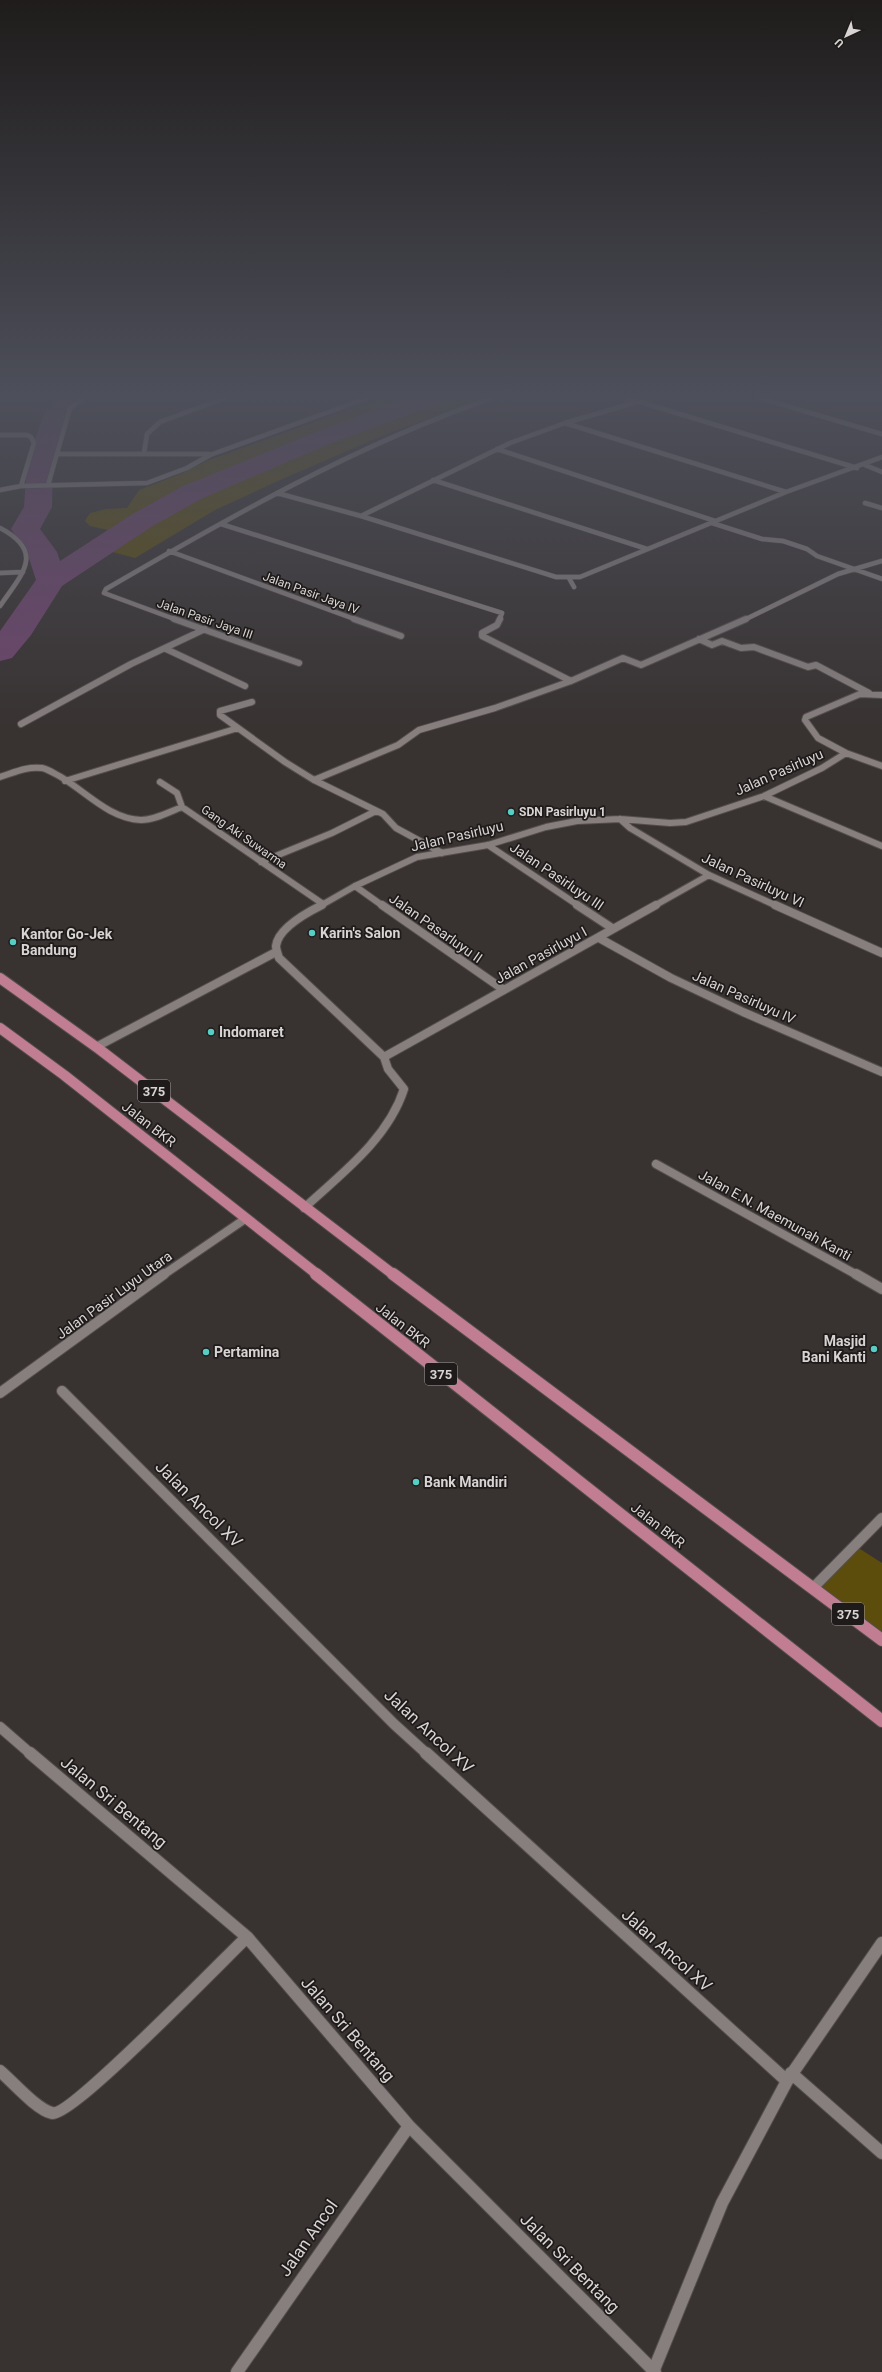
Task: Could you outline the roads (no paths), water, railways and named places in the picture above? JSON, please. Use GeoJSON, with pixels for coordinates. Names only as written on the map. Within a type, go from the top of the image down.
{"type":"FeatureCollection","features":[{"type":"Feature","properties":{"kind":"main road","name":"Jalan BKR"},"geometry":{"type":"LineString","coordinates":[[0,978],[96,1047],[304,1208],[882,1640]]}},
{"type":"Feature","properties":{"kind":"main road","name":"Jalan BKR"},"geometry":{"type":"LineString","coordinates":[[0,1028],[64,1076],[882,1721]]}},
{"type":"Feature","properties":{"kind":"street"},"geometry":{"type":"LineString","coordinates":[[170,552],[249,509]]}},
{"type":"Feature","properties":{"kind":"street"},"geometry":{"type":"LineString","coordinates":[[334,509],[556,577],[569,578],[580,577],[745,509]]}},
{"type":"Feature","properties":{"kind":"street"},"geometry":{"type":"LineString","coordinates":[[360,516],[375,509]]}},
{"type":"Feature","properties":{"kind":"street"},"geometry":{"type":"LineString","coordinates":[[523,509],[647,549]]}},
{"type":"Feature","properties":{"kind":"street"},"geometry":{"type":"LineString","coordinates":[[674,509],[762,539],[783,541],[852,569],[882,579]]}},
{"type":"Feature","properties":{"kind":"street"},"geometry":{"type":"LineString","coordinates":[[221,524],[502,613],[497,625],[482,633],[482,636],[571,681]]}},
{"type":"Feature","properties":{"kind":"street"},"geometry":{"type":"LineString","coordinates":[[0,528],[19,539],[26,546],[28,553],[23,572],[0,606]]}},
{"type":"Feature","properties":{"kind":"street","name":"Jalan Pasir Jaya III"},"geometry":{"type":"LineString","coordinates":[[170,552],[106,589],[104,593],[299,663]]}},
{"type":"Feature","properties":{"kind":"street","name":"Jalan Pasir Jaya IV"},"geometry":{"type":"LineString","coordinates":[[170,552],[401,636]]}},
{"type":"Feature","properties":{"kind":"street"},"geometry":{"type":"LineString","coordinates":[[314,780],[398,745],[419,730],[495,708],[571,681],[623,658],[641,665],[852,569],[882,561]]}},
{"type":"Feature","properties":{"kind":"street"},"geometry":{"type":"LineString","coordinates":[[0,573],[23,572]]}},
{"type":"Feature","properties":{"kind":"street"},"geometry":{"type":"LineString","coordinates":[[569,578],[574,587]]}},
{"type":"Feature","properties":{"kind":"street"},"geometry":{"type":"LineString","coordinates":[[20,724],[131,664],[166,649],[205,629]]}},
{"type":"Feature","properties":{"kind":"street"},"geometry":{"type":"LineString","coordinates":[[699,639],[712,645],[722,642],[741,648],[752,647],[808,667],[816,665],[869,694]]}},
{"type":"Feature","properties":{"kind":"street"},"geometry":{"type":"LineString","coordinates":[[166,649],[245,686]]}},
{"type":"Feature","properties":{"kind":"street","name":"Jalan Pasirluyu"},"geometry":{"type":"LineString","coordinates":[[276,952],[276,946],[280,937],[290,924],[355,886],[417,857],[488,845],[546,827],[591,820],[620,819],[670,823],[686,822],[764,796],[822,768],[846,752],[818,738],[805,720],[810,715],[848,698],[869,694],[882,694]]}},
{"type":"Feature","properties":{"kind":"street"},"geometry":{"type":"LineString","coordinates":[[252,702],[220,711],[220,715],[314,780],[382,814],[396,828],[442,853]]}},
{"type":"Feature","properties":{"kind":"street"},"geometry":{"type":"LineString","coordinates":[[65,781],[238,728]]}},
{"type":"Feature","properties":{"kind":"street"},"geometry":{"type":"LineString","coordinates":[[846,752],[882,766]]}},
{"type":"Feature","properties":{"kind":"street"},"geometry":{"type":"LineString","coordinates":[[0,777],[22,769],[38,767],[45,768],[117,812],[134,819],[151,818],[182,807]]}},
{"type":"Feature","properties":{"kind":"street","name":"Gang Aki Suwarma"},"geometry":{"type":"LineString","coordinates":[[160,782],[177,793],[182,807],[323,904]]}},
{"type":"Feature","properties":{"kind":"street"},"geometry":{"type":"LineString","coordinates":[[764,796],[882,846]]}},
{"type":"Feature","properties":{"kind":"street"},"geometry":{"type":"LineString","coordinates":[[261,862],[332,833],[376,811]]}},
{"type":"Feature","properties":{"kind":"street","name":"Jalan Pasirluyu VI"},"geometry":{"type":"LineString","coordinates":[[620,819],[630,828],[709,875],[882,953]]}},
{"type":"Feature","properties":{"kind":"street","name":"Jalan Pasirluyu III"},"geometry":{"type":"LineString","coordinates":[[488,845],[612,928]]}},
{"type":"Feature","properties":{"kind":"street","name":"Jalan Pasirluyu I"},"geometry":{"type":"LineString","coordinates":[[384,1057],[599,938],[612,928],[709,875]]}},
{"type":"Feature","properties":{"kind":"street","name":"Jalan Pasarluyu II"},"geometry":{"type":"LineString","coordinates":[[355,886],[504,990]]}},
{"type":"Feature","properties":{"kind":"street","name":"Jalan Pasirluyu IV"},"geometry":{"type":"LineString","coordinates":[[599,938],[671,978],[728,1005],[882,1072]]}},
{"type":"Feature","properties":{"kind":"street"},"geometry":{"type":"LineString","coordinates":[[96,1047],[276,952],[279,958],[384,1057],[388,1069],[404,1089],[393,1114],[361,1156],[304,1208]]}},
{"type":"Feature","properties":{"kind":"street","name":"Jalan E.N. Maemunah Kanti"},"geometry":{"type":"LineString","coordinates":[[656,1164],[882,1289]]}},
{"type":"Feature","properties":{"kind":"street","name":"Jalan Pasir Luyu Utara"},"geometry":{"type":"LineString","coordinates":[[0,1393],[159,1278],[245,1219]]}},
{"type":"Feature","properties":{"kind":"street","name":"Jalan Ancol XV"},"geometry":{"type":"LineString","coordinates":[[62,1391],[394,1724],[789,2077],[882,2153]]}},
{"type":"Feature","properties":{"kind":"street"},"geometry":{"type":"LineString","coordinates":[[814,1588],[882,1518]]}},
{"type":"Feature","properties":{"kind":"street","name":"Jalan Sri Bentang"},"geometry":{"type":"LineString","coordinates":[[1,1730],[247,1937],[409,2126],[654,2372]]}},
{"type":"Feature","properties":{"kind":"street"},"geometry":{"type":"LineString","coordinates":[[0,2071],[42,2108],[53,2113],[61,2112],[93,2087],[247,1937]]}},
{"type":"Feature","properties":{"kind":"street"},"geometry":{"type":"LineString","coordinates":[[654,2372],[722,2203],[789,2077],[882,1942]]}},
{"type":"Feature","properties":{"kind":"street","name":"Jalan Ancol"},"geometry":{"type":"LineString","coordinates":[[237,2372],[409,2126]]}},
{"type":"Feature","properties":{"kind":"waterway"},"geometry":{"type":"LineString","coordinates":[[37,509],[25,529],[42,552],[51,580]]}},
{"type":"Feature","properties":{"kind":"waterway"},"geometry":{"type":"LineString","coordinates":[[51,580],[141,521],[163,509]]}},
{"type":"Feature","properties":{"kind":"waterway"},"geometry":{"type":"LineString","coordinates":[[0,651],[20,628],[51,580]]}},
{"type":"Feature","properties":{"kind":"place","name":"SDN Pasirluyu 1"},"geometry":{"type":"Point","coordinates":[511,812]}},
{"type":"Feature","properties":{"kind":"place","name":"Karin's Salon"},"geometry":{"type":"Point","coordinates":[312,933]}},
{"type":"Feature","properties":{"kind":"place","name":"Kantor Go-Jek Bandung"},"geometry":{"type":"Point","coordinates":[13,942]}},
{"type":"Feature","properties":{"kind":"place","name":"Indomaret"},"geometry":{"type":"Point","coordinates":[211,1032]}},
{"type":"Feature","properties":{"kind":"place","name":"Masjid Bani Kanti"},"geometry":{"type":"Point","coordinates":[874,1349]}},
{"type":"Feature","properties":{"kind":"place","name":"Pertamina"},"geometry":{"type":"Point","coordinates":[206,1352]}},
{"type":"Feature","properties":{"kind":"place","name":"Bank Mandiri"},"geometry":{"type":"Point","coordinates":[416,1482]}}]}
